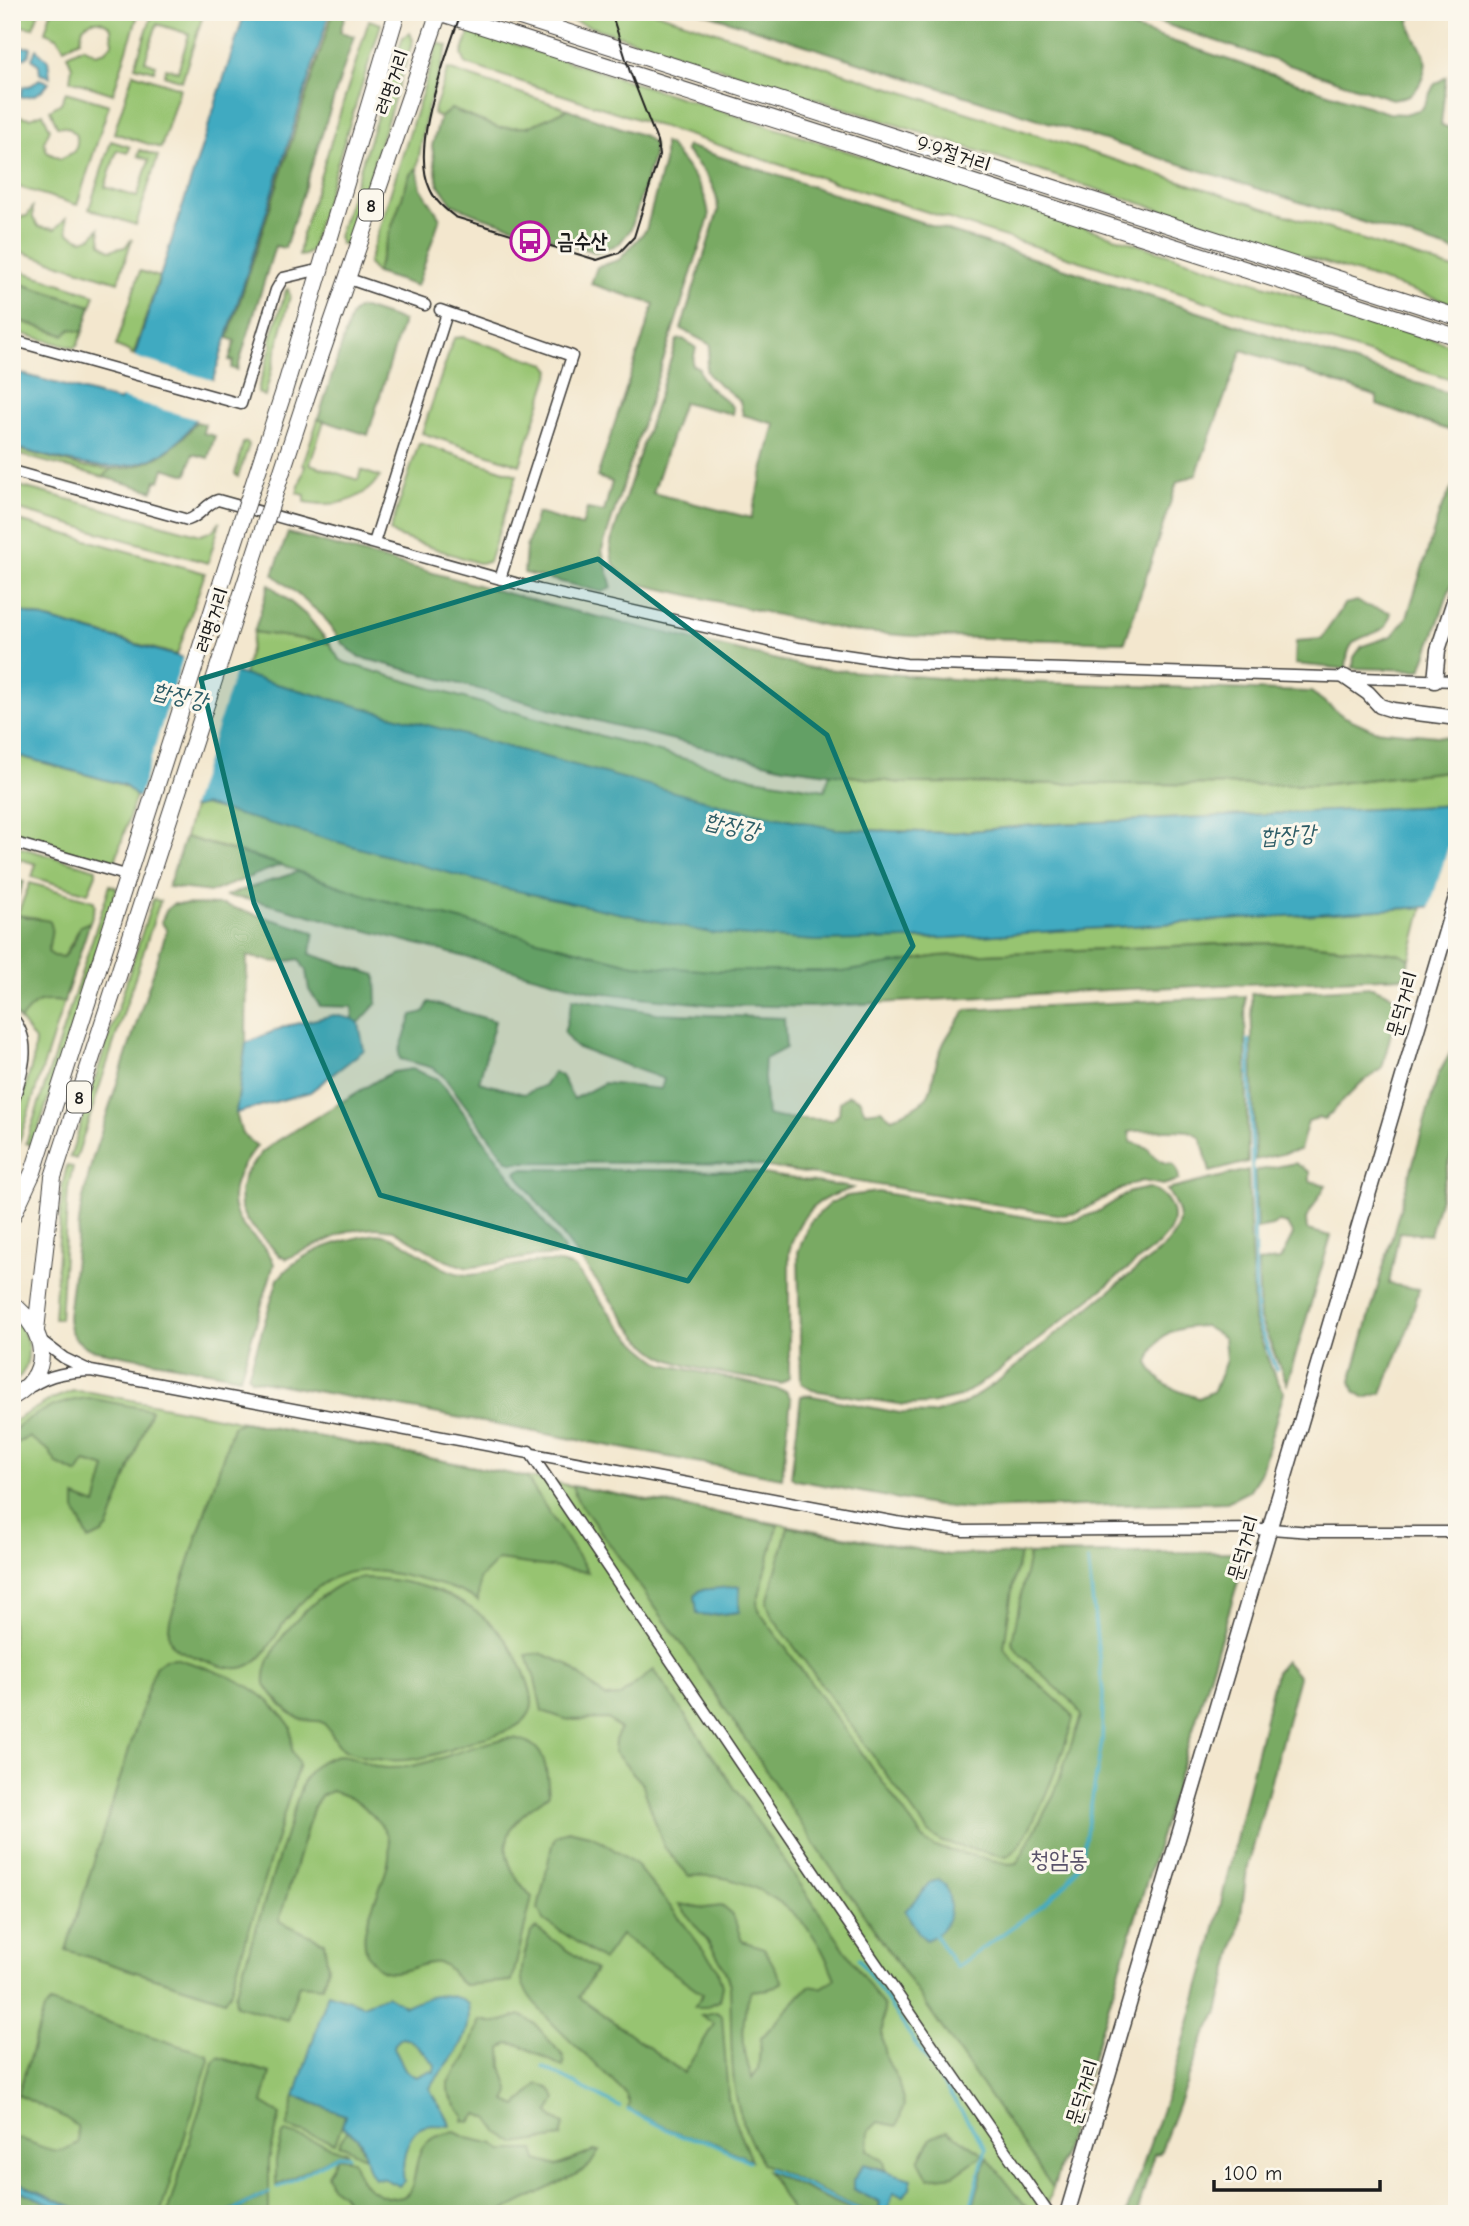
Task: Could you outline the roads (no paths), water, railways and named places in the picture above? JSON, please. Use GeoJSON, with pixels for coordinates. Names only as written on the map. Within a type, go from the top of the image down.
{"type":"FeatureCollection","features":[{"type":"Feature","properties":{"kind":"highway","name":"려명거리"},"geometry":{"type":"LineString","coordinates":[[12,1217],[33,1172],[131,871],[284,391],[397,12]]}},
{"type":"Feature","properties":{"kind":"highway","name":"려명거리"},"geometry":{"type":"LineString","coordinates":[[17,1395],[31,1382],[41,1353],[38,1334],[52,1177],[345,278],[438,12]]}},
{"type":"Feature","properties":{"kind":"highway","name":"9·9절거리"},"geometry":{"type":"LineString","coordinates":[[438,12],[1457,337]]}},
{"type":"Feature","properties":{"kind":"highway","name":"9·9절거리"},"geometry":{"type":"LineString","coordinates":[[505,12],[1457,317]]}},
{"type":"Feature","properties":{"kind":"highway"},"geometry":{"type":"LineString","coordinates":[[12,1304],[26,1315],[38,1334]]}},
{"type":"Feature","properties":{"kind":"main road"},"geometry":{"type":"LineString","coordinates":[[1435,681],[1438,650],[1457,592]]}},
{"type":"Feature","properties":{"kind":"main road"},"geometry":{"type":"LineString","coordinates":[[1345,677],[1368,693],[1380,706],[1457,718]]}},
{"type":"Feature","properties":{"kind":"main road","name":"문덕거리"},"geometry":{"type":"LineString","coordinates":[[1067,2214],[1457,894]]}},
{"type":"Feature","properties":{"kind":"street"},"geometry":{"type":"LineString","coordinates":[[12,340],[241,404],[276,290],[283,278],[321,269]]}},
{"type":"Feature","properties":{"kind":"street"},"geometry":{"type":"LineString","coordinates":[[345,278],[425,305]]}},
{"type":"Feature","properties":{"kind":"street"},"geometry":{"type":"LineString","coordinates":[[374,543],[443,312],[572,356],[500,579]]}},
{"type":"Feature","properties":{"kind":"street"},"geometry":{"type":"LineString","coordinates":[[12,471],[188,520],[200,516],[211,502],[218,500],[500,579],[798,648],[906,664],[1457,681]]}},
{"type":"Feature","properties":{"kind":"street"},"geometry":{"type":"LineString","coordinates":[[12,842],[131,871]]}},
{"type":"Feature","properties":{"kind":"street"},"geometry":{"type":"LineString","coordinates":[[12,1017],[24,1036],[25,1054],[12,1106]]}},
{"type":"Feature","properties":{"kind":"street"},"geometry":{"type":"LineString","coordinates":[[38,1334],[64,1358],[91,1371]]}},
{"type":"Feature","properties":{"kind":"street"},"geometry":{"type":"LineString","coordinates":[[17,1395],[46,1377],[62,1372],[91,1371],[529,1451],[896,1522],[964,1531],[1270,1529],[1311,1532],[1457,1532]]}},
{"type":"Feature","properties":{"kind":"street"},"geometry":{"type":"LineString","coordinates":[[529,1451],[842,1914],[1049,2214]]}},
{"type":"Feature","properties":{"kind":"water"},"geometry":{"type":"Polygon","coordinates":[[[245,12],[330,12],[213,380],[198,415],[177,442],[157,457],[135,464],[111,467],[87,465],[12,447],[12,371],[120,401],[245,12]]]}},
{"type":"Feature","properties":{"kind":"water"},"geometry":{"type":"Polygon","coordinates":[[[31,47],[28,57],[19,59],[12,65],[12,50],[31,47]]]}},
{"type":"Feature","properties":{"kind":"water"},"geometry":{"type":"Polygon","coordinates":[[[36,49],[48,60],[50,77],[40,74],[39,65],[32,59],[36,49]]]}},
{"type":"Feature","properties":{"kind":"water"},"geometry":{"type":"Polygon","coordinates":[[[39,79],[49,82],[37,94],[20,97],[23,87],[32,85],[39,79]]]}},
{"type":"Feature","properties":{"kind":"water","name":"합장강"},"geometry":{"type":"Polygon","coordinates":[[[12,609],[261,680],[729,807],[836,829],[949,833],[1036,825],[1457,805],[1457,905],[948,938],[815,941],[710,933],[504,888],[203,805],[193,808],[136,796],[124,785],[12,754],[12,609]]]}},
{"type":"Feature","properties":{"kind":"water"},"geometry":{"type":"Polygon","coordinates":[[[334,1015],[359,1023],[364,1050],[310,1092],[236,1113],[246,1043],[286,1026],[334,1015]]]}},
{"type":"Feature","properties":{"kind":"water"},"geometry":{"type":"Polygon","coordinates":[[[740,1586],[739,1612],[705,1616],[697,1613],[695,1596],[700,1590],[740,1586]]]}},
{"type":"Feature","properties":{"kind":"water"},"geometry":{"type":"Polygon","coordinates":[[[938,1879],[945,1884],[948,1893],[949,1917],[942,1930],[926,1940],[905,1911],[930,1883],[938,1879]]]}},
{"type":"Feature","properties":{"kind":"water"},"geometry":{"type":"Polygon","coordinates":[[[328,1993],[363,2005],[387,1995],[405,2006],[421,1999],[445,1995],[468,2004],[469,2017],[463,2040],[430,2088],[450,2126],[426,2126],[416,2131],[408,2143],[403,2167],[404,2181],[399,2186],[374,2178],[369,2171],[362,2145],[352,2133],[342,2127],[345,2115],[295,2096],[328,1993]],[[401,2038],[394,2048],[406,2071],[416,2077],[429,2071],[434,2072],[435,2065],[420,2048],[401,2038]]]}},
{"type":"Feature","properties":{"kind":"water"},"geometry":{"type":"Polygon","coordinates":[[[864,2164],[911,2179],[910,2188],[904,2196],[893,2193],[887,2214],[878,2214],[880,2203],[853,2189],[853,2181],[864,2164]]]}},
{"type":"Feature","properties":{"kind":"water"},"geometry":{"type":"Polygon","coordinates":[[[12,2180],[89,2214],[72,2214],[12,2187],[12,2180]]]}},
{"type":"Feature","properties":{"kind":"waterway"},"geometry":{"type":"LineString","coordinates":[[1249,1040],[1257,1321],[1276,1369]]}},
{"type":"Feature","properties":{"kind":"waterway"},"geometry":{"type":"LineString","coordinates":[[935,1935],[956,1967],[1043,1905],[1066,1884],[1081,1862],[1102,1742],[1103,1693],[1088,1561]]}},
{"type":"Feature","properties":{"kind":"waterway"},"geometry":{"type":"LineString","coordinates":[[859,1959],[986,2148],[969,2214]]}},
{"type":"Feature","properties":{"kind":"waterway"},"geometry":{"type":"LineString","coordinates":[[543,2067],[620,2107]]}},
{"type":"Feature","properties":{"kind":"waterway"},"geometry":{"type":"LineString","coordinates":[[628,2110],[680,2136],[704,2140],[749,2161]]}},
{"type":"Feature","properties":{"kind":"waterway"},"geometry":{"type":"LineString","coordinates":[[278,2188],[338,2155],[348,2156]]}},
{"type":"Feature","properties":{"kind":"waterway"},"geometry":{"type":"LineString","coordinates":[[769,2169],[868,2214]]}},
{"type":"Feature","properties":{"kind":"waterway"},"geometry":{"type":"LineString","coordinates":[[227,2214],[269,2192]]}},
{"type":"Feature","properties":{"kind":"waterway"},"geometry":{"type":"LineString","coordinates":[[53,2214],[55,2205]]}},
{"type":"Feature","properties":{"kind":"tram line"},"geometry":{"type":"LineString","coordinates":[[461,12],[432,101],[427,126],[425,171],[432,193],[455,217],[597,260],[619,253],[634,237],[659,156],[657,141],[630,72],[611,12]]}},
{"type":"Feature","properties":{"kind":"place","name":"금수산"},"geometry":{"type":"Point","coordinates":[530,241]}},
{"type":"Feature","properties":{"kind":"district","name":"청암동"},"geometry":{"type":"Point","coordinates":[1059,1859]}}]}
